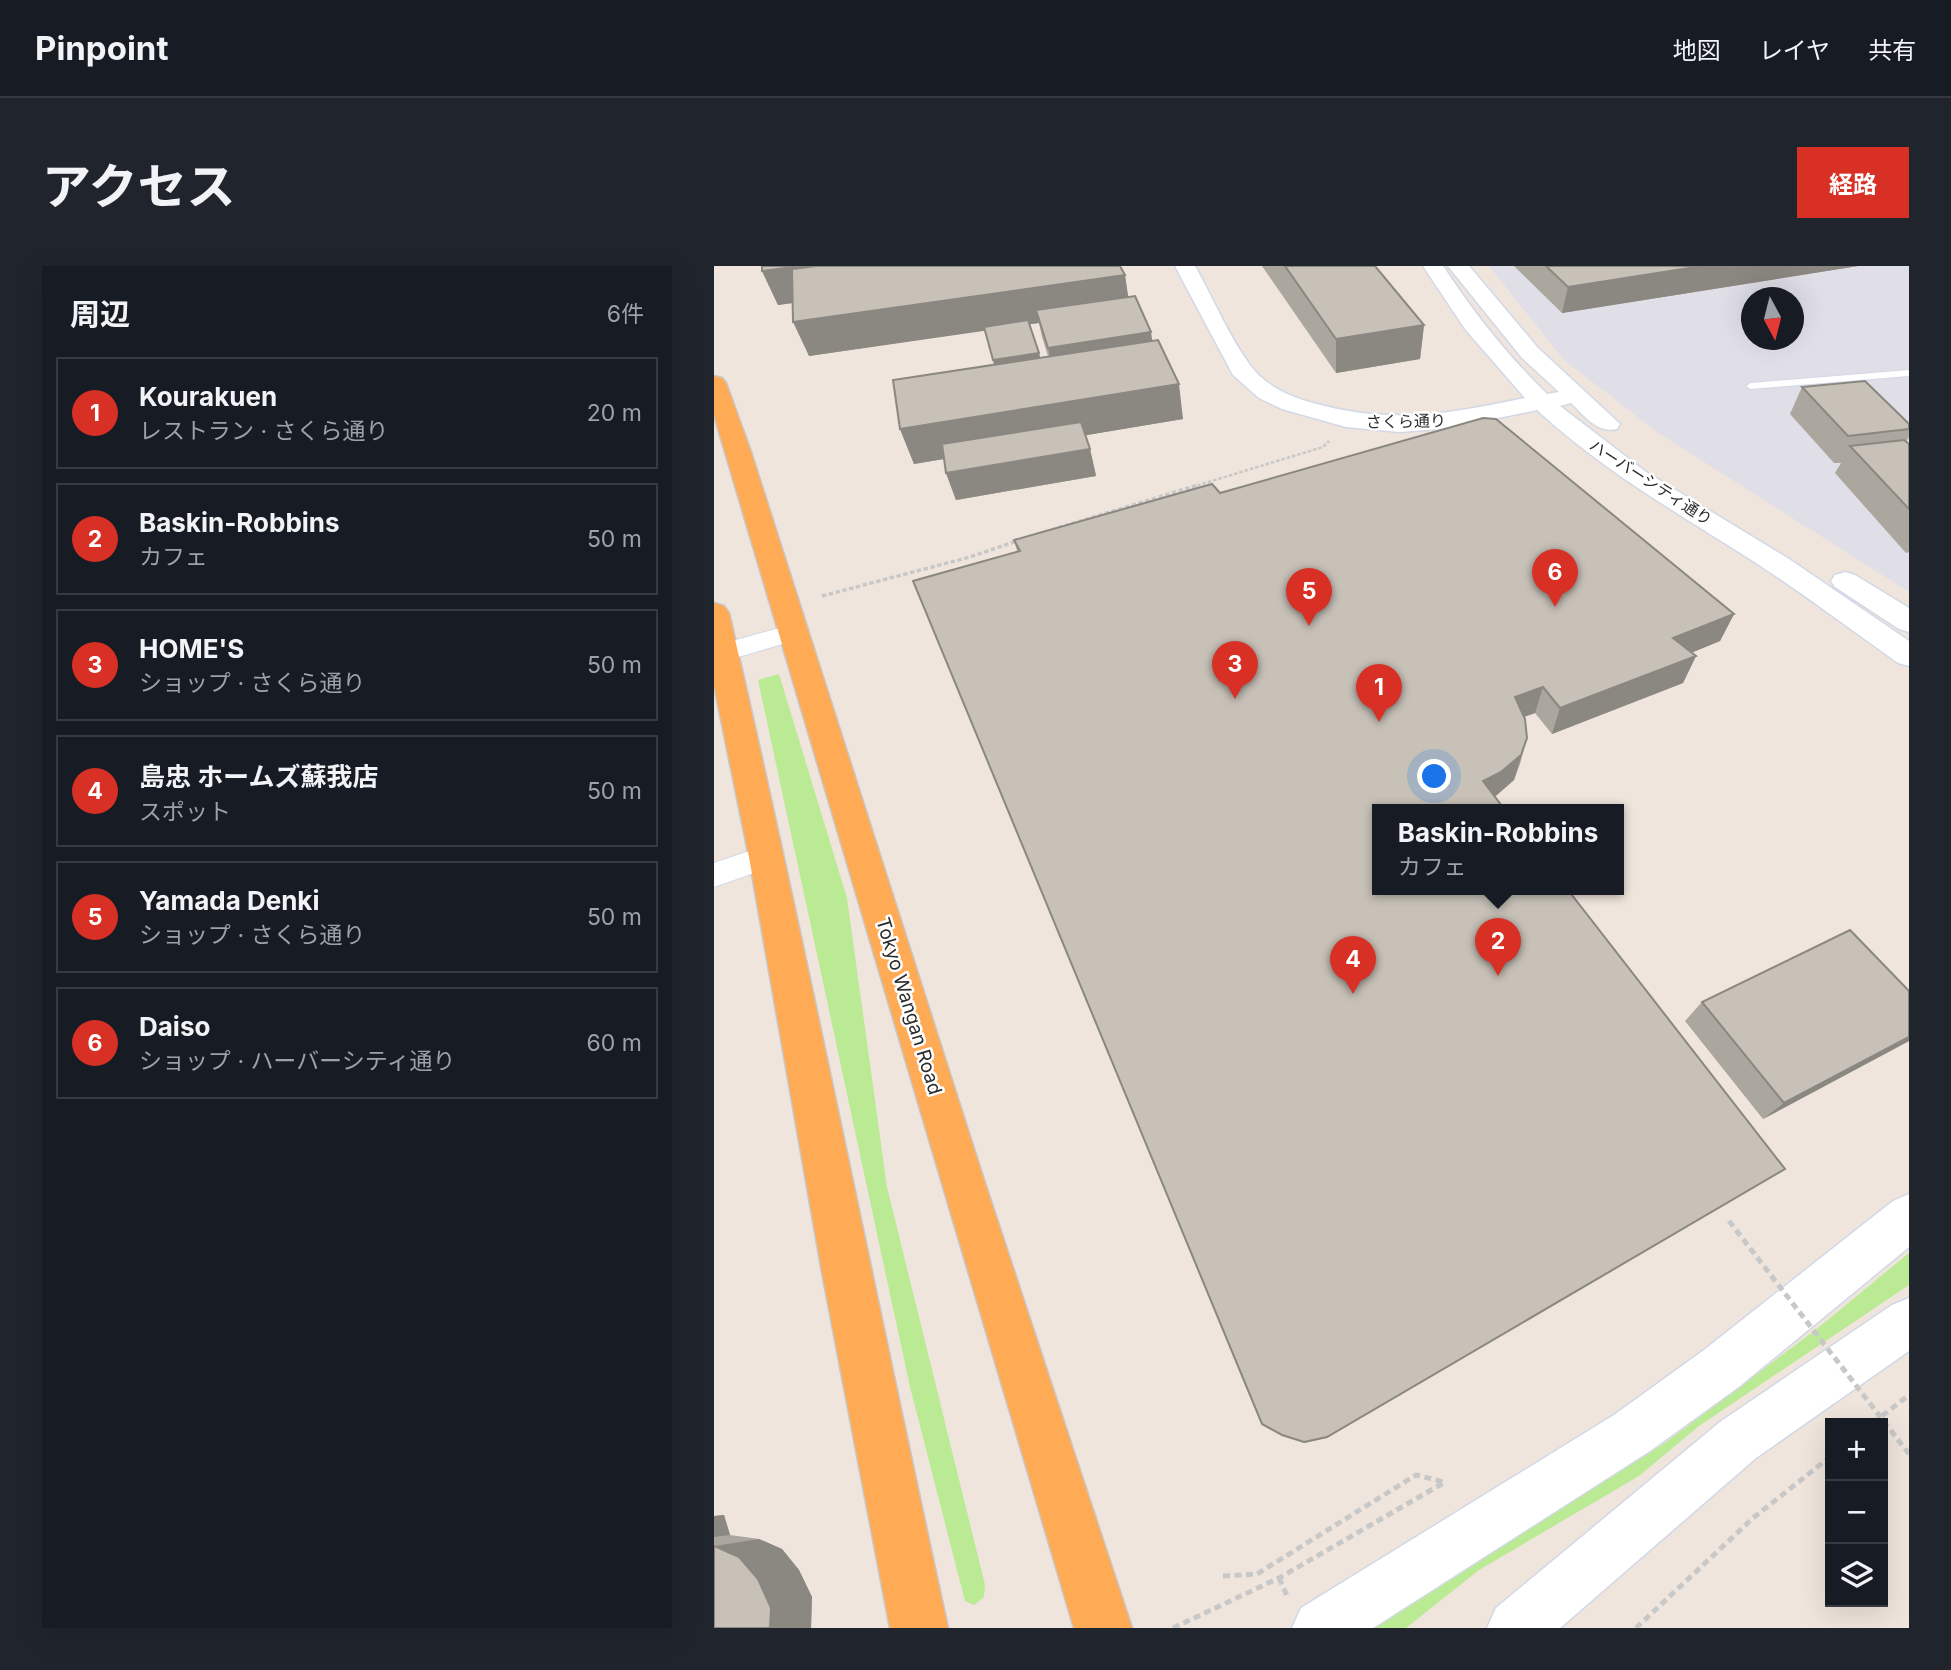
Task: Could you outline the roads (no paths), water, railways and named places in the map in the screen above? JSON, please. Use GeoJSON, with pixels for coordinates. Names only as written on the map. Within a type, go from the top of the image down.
{"type":"FeatureCollection","features":[{"type":"Feature","properties":{"kind":"highway","name":"Tokyo Wangan Road"},"geometry":{"type":"LineString","coordinates":[[714,383],[735,440],[960,1174],[1103,1628]]}},
{"type":"Feature","properties":{"kind":"highway"},"geometry":{"type":"LineString","coordinates":[[717,640],[767,857],[846,1272],[919,1628]]}},
{"type":"Feature","properties":{"kind":"street","name":"さくら通り"},"geometry":{"type":"LineString","coordinates":[[1185,266],[1241,370],[1267,393],[1290,404],[1346,420],[1400,425],[1450,421],[1574,396]]}},
{"type":"Feature","properties":{"kind":"street","name":"ハーバーシティ通り"},"geometry":{"type":"LineString","coordinates":[[1433,266],[1469,323],[1490,350],[1541,403],[1622,468],[1762,555],[1909,656]]}},
{"type":"Feature","properties":{"kind":"street","name":"ハーバーシティ通り"},"geometry":{"type":"LineString","coordinates":[[1458,266],[1530,353],[1574,396],[1630,440]]}},
{"type":"Feature","properties":{"kind":"street","name":"ハーバーシティ通り"},"geometry":{"type":"LineString","coordinates":[[1710,495],[1909,622]]}},
{"type":"Feature","properties":{"kind":"street"},"geometry":{"type":"LineString","coordinates":[[717,640],[794,632]]}},
{"type":"Feature","properties":{"kind":"street"},"geometry":{"type":"LineString","coordinates":[[714,875],[767,857]]}},
{"type":"Feature","properties":{"kind":"street"},"geometry":{"type":"LineString","coordinates":[[1321,1628],[1632,1433],[1722,1368],[1909,1217]]}},
{"type":"Feature","properties":{"kind":"street"},"geometry":{"type":"LineString","coordinates":[[1516,1628],[1738,1440],[1909,1322]]}},
{"type":"Feature","properties":{"kind":"lane"},"geometry":{"type":"LineString","coordinates":[[1751,386],[1909,373]]}},
{"type":"Feature","properties":{"kind":"place","name":"Daiso"},"geometry":{"type":"Point","coordinates":[1555,607]}},
{"type":"Feature","properties":{"kind":"place","name":"Yamada Denki"},"geometry":{"type":"Point","coordinates":[1309,626]}},
{"type":"Feature","properties":{"kind":"place","name":"HOME'S"},"geometry":{"type":"Point","coordinates":[1235,699]}},
{"type":"Feature","properties":{"kind":"place","name":"Kourakuen"},"geometry":{"type":"Point","coordinates":[1379,722]}},
{"type":"Feature","properties":{"kind":"place","name":"Baskin-Robbins"},"geometry":{"type":"Point","coordinates":[1498,976]}},
{"type":"Feature","properties":{"kind":"place","name":"島忠 ホームズ蘇我店"},"geometry":{"type":"Point","coordinates":[1353,994]}}]}
